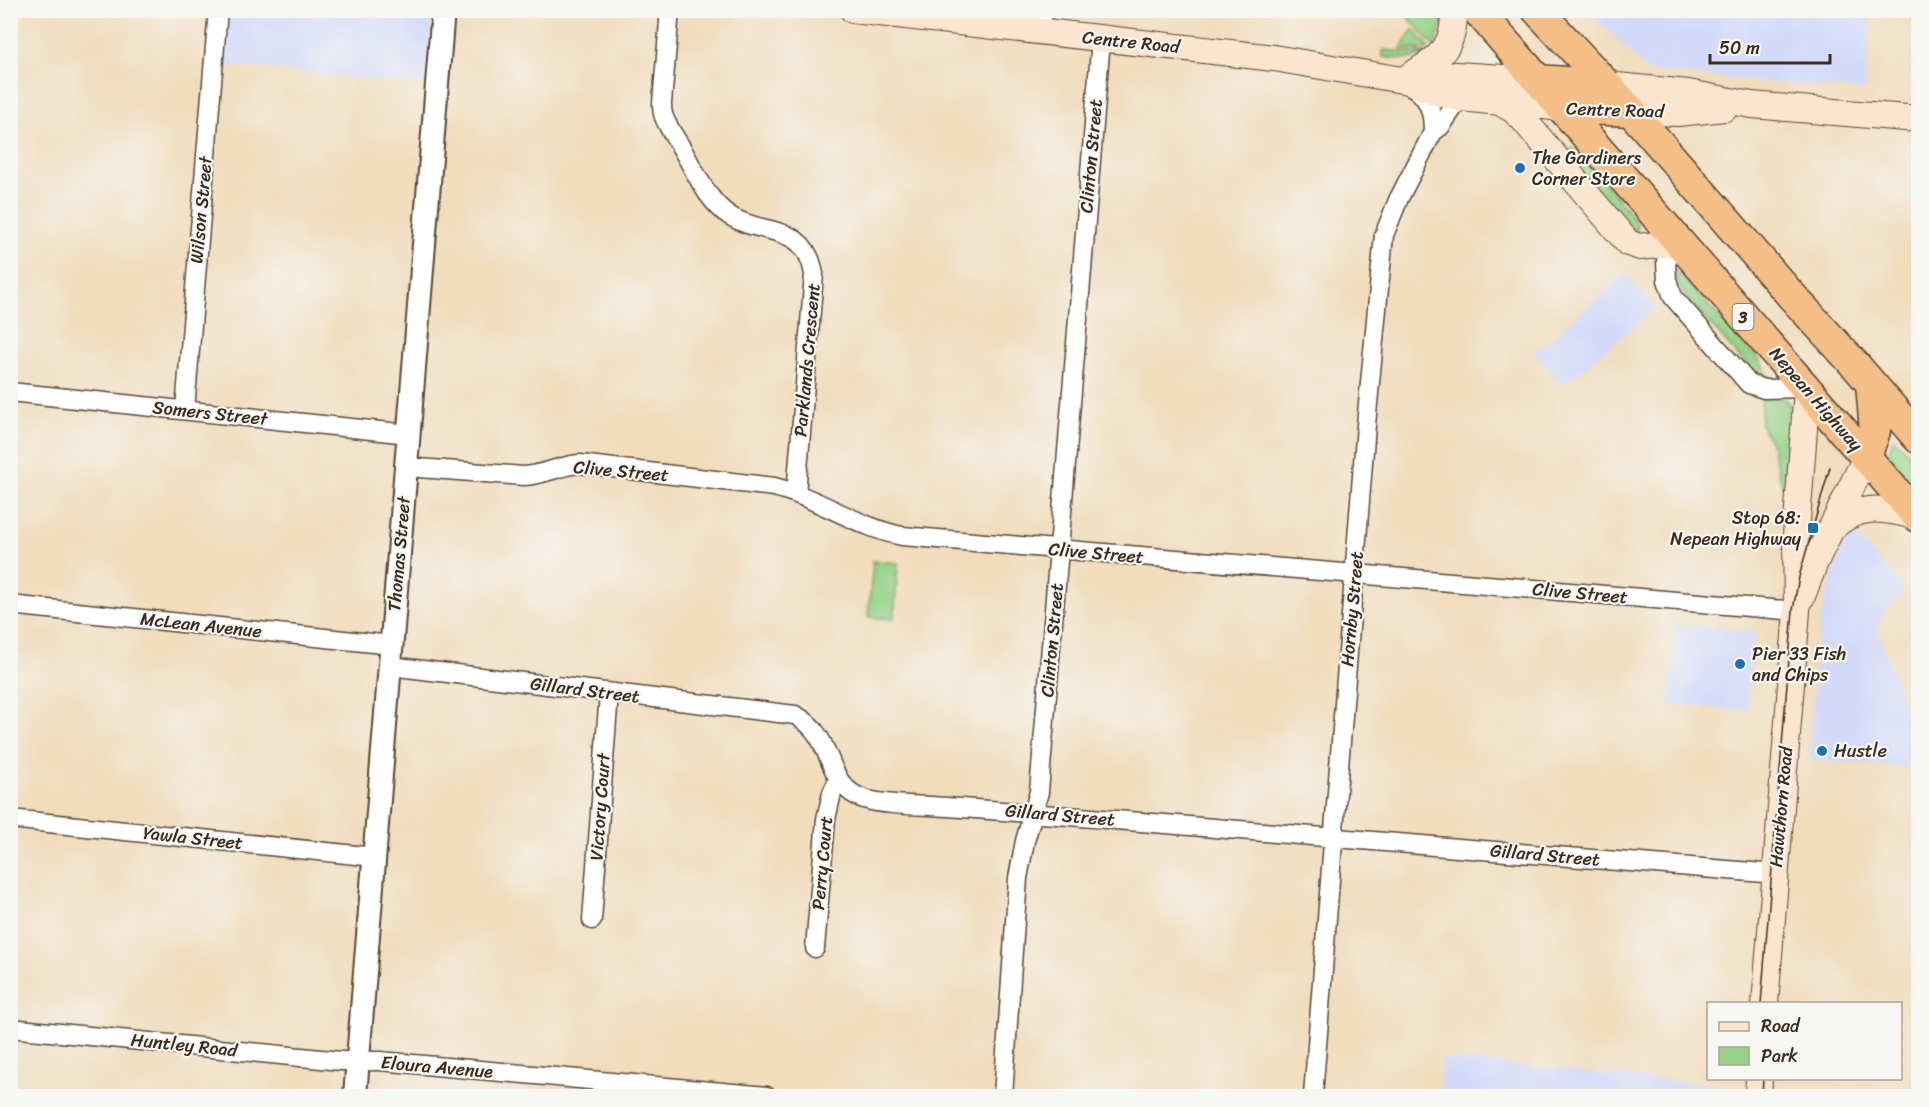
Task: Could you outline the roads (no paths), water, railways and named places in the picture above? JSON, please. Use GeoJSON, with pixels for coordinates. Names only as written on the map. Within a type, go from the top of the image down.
{"type":"FeatureCollection","features":[{"type":"Feature","properties":{"kind":"highway","name":"Nepean Highway"},"geometry":{"type":"LineString","coordinates":[[1477,10],[1918,517]]}},
{"type":"Feature","properties":{"kind":"highway"},"geometry":{"type":"LineString","coordinates":[[1537,10],[1631,111],[1918,438]]}},
{"type":"Feature","properties":{"kind":"highway","name":"Centre Road"},"geometry":{"type":"LineString","coordinates":[[1538,80],[1607,85]]}},
{"type":"Feature","properties":{"kind":"highway","name":"Centre Road"},"geometry":{"type":"LineString","coordinates":[[1563,108],[1631,111]]}},
{"type":"Feature","properties":{"kind":"highway"},"geometry":{"type":"LineString","coordinates":[[1866,457],[1875,431],[1870,384]]}},
{"type":"Feature","properties":{"kind":"main road","name":"Centre Road"},"geometry":{"type":"LineString","coordinates":[[853,10],[1042,21],[1101,39],[1274,58],[1403,80],[1460,98],[1501,104],[1563,108]]}},
{"type":"Feature","properties":{"kind":"main road"},"geometry":{"type":"LineString","coordinates":[[1403,80],[1437,58],[1446,49],[1453,33],[1454,10]]}},
{"type":"Feature","properties":{"kind":"main road","name":"Centre Road"},"geometry":{"type":"LineString","coordinates":[[1403,80],[1456,75],[1538,80]]}},
{"type":"Feature","properties":{"kind":"main road","name":"Centre Road"},"geometry":{"type":"LineString","coordinates":[[1607,85],[1688,93],[1752,105],[1918,119]]}},
{"type":"Feature","properties":{"kind":"main road"},"geometry":{"type":"LineString","coordinates":[[1501,104],[1512,109],[1523,119],[1628,243],[1640,247],[1679,242]]}},
{"type":"Feature","properties":{"kind":"main road","name":"Centre Road"},"geometry":{"type":"LineString","coordinates":[[1631,111],[1678,113],[1752,105]]}},
{"type":"Feature","properties":{"kind":"main road","name":"Hawthorn Road"},"geometry":{"type":"LineString","coordinates":[[1765,1002],[1797,611],[1796,535],[1806,389]]}},
{"type":"Feature","properties":{"kind":"main road","name":"Hawthorn Road"},"geometry":{"type":"LineString","coordinates":[[1797,611],[1815,562],[1866,457]]}},
{"type":"Feature","properties":{"kind":"main road"},"geometry":{"type":"LineString","coordinates":[[1829,532],[1844,519],[1872,509],[1889,510],[1918,517]]}},
{"type":"Feature","properties":{"kind":"main road"},"geometry":{"type":"LineString","coordinates":[[1758,1096],[1759,1080]]}},
{"type":"Feature","properties":{"kind":"street","name":"Wilson Street"},"geometry":{"type":"LineString","coordinates":[[185,410],[218,10]]}},
{"type":"Feature","properties":{"kind":"street","name":"Thomas Street"},"geometry":{"type":"LineString","coordinates":[[355,1096],[443,10]]}},
{"type":"Feature","properties":{"kind":"street","name":"Parklands Crescent"},"geometry":{"type":"LineString","coordinates":[[670,10],[662,103],[664,118],[708,194],[723,211],[738,219],[793,238],[803,247],[812,265],[814,274],[796,494]]}},
{"type":"Feature","properties":{"kind":"street","name":"Clinton Street"},"geometry":{"type":"LineString","coordinates":[[1003,1096],[1018,878],[1023,849],[1039,792],[1101,39]]}},
{"type":"Feature","properties":{"kind":"street"},"geometry":{"type":"LineString","coordinates":[[1403,80],[1417,89],[1427,100],[1432,113],[1433,132]]}},
{"type":"Feature","properties":{"kind":"street","name":"Hornby Street"},"geometry":{"type":"LineString","coordinates":[[1313,1096],[1322,964],[1384,235],[1399,198],[1433,132],[1441,126],[1460,98]]}},
{"type":"Feature","properties":{"kind":"street"},"geometry":{"type":"LineString","coordinates":[[1679,242],[1668,257],[1666,266],[1668,282],[1677,303],[1749,384],[1764,388],[1806,389]]}},
{"type":"Feature","properties":{"kind":"street","name":"Somers Street"},"geometry":{"type":"LineString","coordinates":[[10,392],[409,434]]}},
{"type":"Feature","properties":{"kind":"street","name":"Clive Street"},"geometry":{"type":"LineString","coordinates":[[406,467],[533,476],[562,466],[580,464],[774,487],[890,534],[902,536],[1797,611]]}},
{"type":"Feature","properties":{"kind":"street","name":"McLean Avenue"},"geometry":{"type":"LineString","coordinates":[[10,605],[391,655]]}},
{"type":"Feature","properties":{"kind":"street","name":"Gillard Street"},"geometry":{"type":"LineString","coordinates":[[391,655],[609,693],[795,715],[804,720],[822,740],[838,780],[845,788],[855,795],[877,802],[1776,874]]}},
{"type":"Feature","properties":{"kind":"street","name":"Victory Court"},"geometry":{"type":"LineString","coordinates":[[592,920],[609,693]]}},
{"type":"Feature","properties":{"kind":"street","name":"Perry Court"},"geometry":{"type":"LineString","coordinates":[[815,948],[826,819],[832,793],[838,780]]}},
{"type":"Feature","properties":{"kind":"street","name":"Yawla Street"},"geometry":{"type":"LineString","coordinates":[[10,819],[375,856]]}},
{"type":"Feature","properties":{"kind":"street","name":"Huntley Road"},"geometry":{"type":"LineString","coordinates":[[10,1028],[358,1061]]}},
{"type":"Feature","properties":{"kind":"street","name":"Eloura Avenue"},"geometry":{"type":"LineString","coordinates":[[358,1061],[380,1061],[767,1096]]}},
{"type":"Feature","properties":{"kind":"tram line"},"geometry":{"type":"LineString","coordinates":[[1761,1002],[1793,610],[1799,577],[1830,467]]}},
{"type":"Feature","properties":{"kind":"tram line"},"geometry":{"type":"LineString","coordinates":[[1762,1096],[1763,1080]]}},
{"type":"Feature","properties":{"kind":"place","name":"The Gardiners Corner Store"},"geometry":{"type":"Point","coordinates":[1520,168]}},
{"type":"Feature","properties":{"kind":"place","name":"Stop 68: Nepean Highway"},"geometry":{"type":"Point","coordinates":[1813,528]}},
{"type":"Feature","properties":{"kind":"place","name":"Pier 33 Fish and Chips"},"geometry":{"type":"Point","coordinates":[1740,664]}},
{"type":"Feature","properties":{"kind":"place","name":"Hustle"},"geometry":{"type":"Point","coordinates":[1822,751]}}]}
